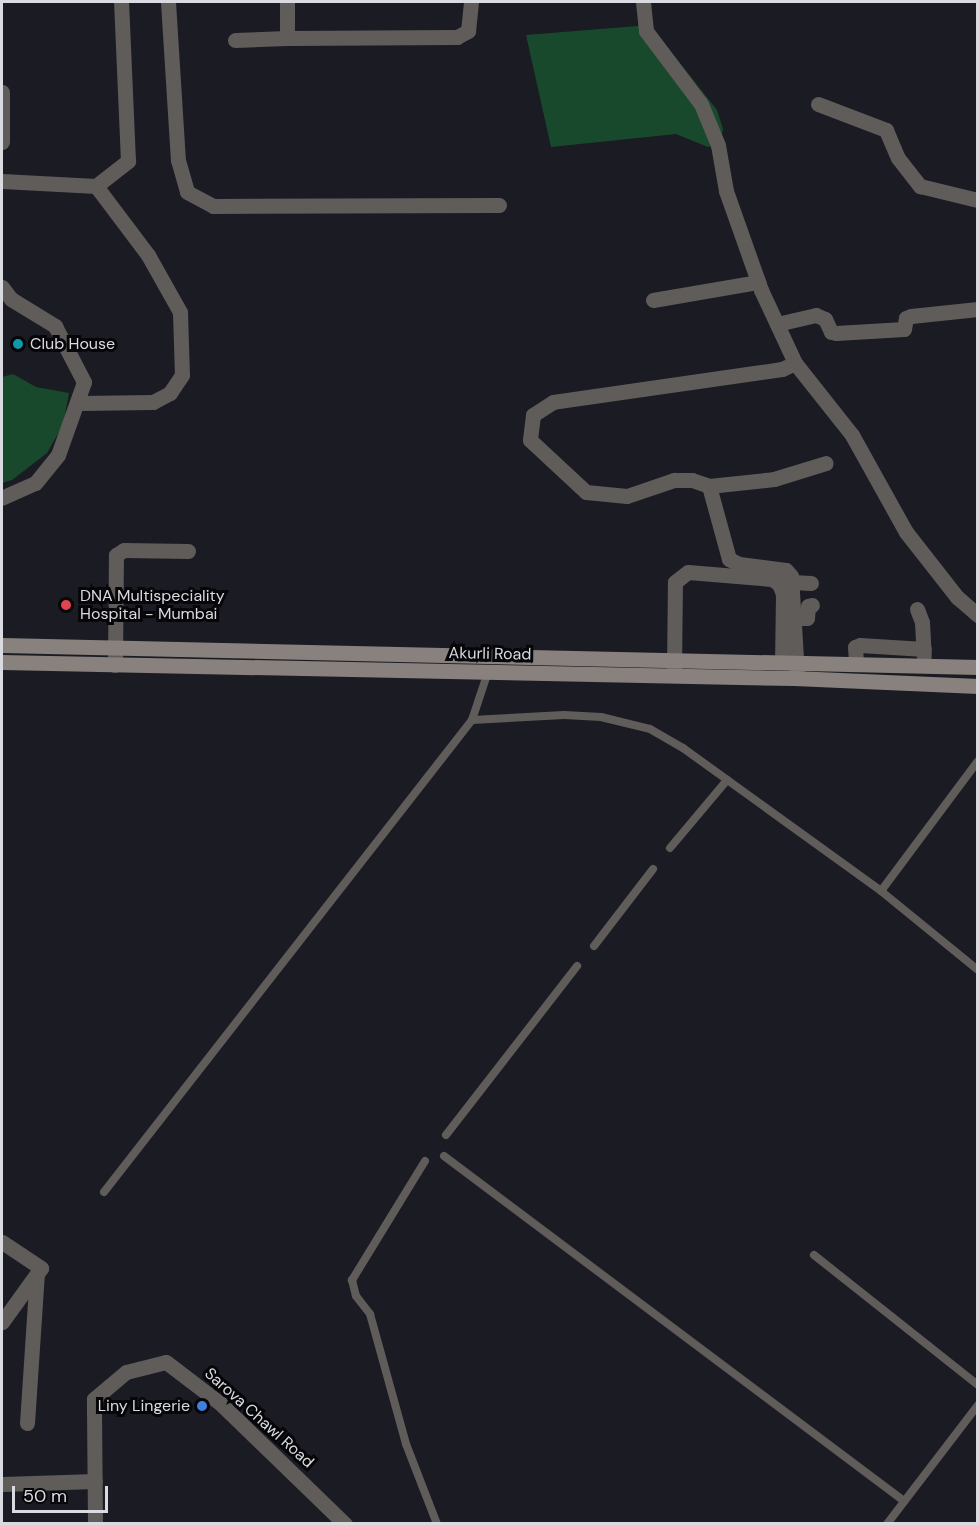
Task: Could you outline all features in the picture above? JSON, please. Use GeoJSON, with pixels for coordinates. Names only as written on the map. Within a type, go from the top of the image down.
{"type":"FeatureCollection","features":[{"type":"Feature","properties":{"kind":"street"},"geometry":{"type":"LineString","coordinates":[[2,181],[96,186],[128,162],[121,2]]}},
{"type":"Feature","properties":{"kind":"street"},"geometry":{"type":"LineString","coordinates":[[168,2],[178,160],[187,192],[213,206],[499,205]]}},
{"type":"Feature","properties":{"kind":"street"},"geometry":{"type":"LineString","coordinates":[[287,2],[287,38]]}},
{"type":"Feature","properties":{"kind":"street"},"geometry":{"type":"LineString","coordinates":[[235,40],[457,37],[468,31],[471,2]]}},
{"type":"Feature","properties":{"kind":"street"},"geometry":{"type":"LineString","coordinates":[[643,2],[646,31],[701,104],[718,145],[726,192],[758,282],[795,363],[852,435],[906,532],[957,597],[978,615]]}},
{"type":"Feature","properties":{"kind":"street"},"geometry":{"type":"LineString","coordinates":[[2,92],[2,142]]}},
{"type":"Feature","properties":{"kind":"street"},"geometry":{"type":"LineString","coordinates":[[818,104],[886,130],[898,158],[920,186],[978,200]]}},
{"type":"Feature","properties":{"kind":"street"},"geometry":{"type":"LineString","coordinates":[[79,403],[153,402],[170,393],[182,375],[180,312],[148,255],[96,186]]}},
{"type":"Feature","properties":{"kind":"street"},"geometry":{"type":"LineString","coordinates":[[653,300],[758,282]]}},
{"type":"Feature","properties":{"kind":"street"},"geometry":{"type":"LineString","coordinates":[[2,287],[11,299],[55,326],[84,382],[79,403],[50,464],[35,483],[2,498]]}},
{"type":"Feature","properties":{"kind":"street"},"geometry":{"type":"LineString","coordinates":[[777,324],[816,315],[825,319],[831,332],[836,333],[904,329],[906,318],[911,315],[978,309]]}},
{"type":"Feature","properties":{"kind":"street"},"geometry":{"type":"LineString","coordinates":[[795,363],[782,369],[553,402],[533,416],[530,440],[586,492],[627,496],[674,480],[692,480],[709,486],[774,479],[826,463]]}},
{"type":"Feature","properties":{"kind":"street"},"geometry":{"type":"LineString","coordinates":[[709,486],[729,559],[739,564],[786,570],[792,582],[795,618],[790,662]]}},
{"type":"Feature","properties":{"kind":"street"},"geometry":{"type":"LineString","coordinates":[[115,664],[116,555],[124,550],[188,551]]}},
{"type":"Feature","properties":{"kind":"street"},"geometry":{"type":"LineString","coordinates":[[674,667],[675,582],[688,572],[700,572],[772,579],[779,584],[783,594],[790,662],[797,678]]}},
{"type":"Feature","properties":{"kind":"street"},"geometry":{"type":"LineString","coordinates":[[792,582],[811,583]]}},
{"type":"Feature","properties":{"kind":"street"},"geometry":{"type":"LineString","coordinates":[[795,618],[807,618],[808,606],[812,605]]}},
{"type":"Feature","properties":{"kind":"street"},"geometry":{"type":"LineString","coordinates":[[917,609],[933,684]]}},
{"type":"Feature","properties":{"kind":"street","name":"Akurli Road"},"geometry":{"type":"LineString","coordinates":[[2,645],[585,657],[797,678],[978,686]]}},
{"type":"Feature","properties":{"kind":"street"},"geometry":{"type":"LineString","coordinates":[[856,664],[855,647],[860,645],[924,649]]}},
{"type":"Feature","properties":{"kind":"street"},"geometry":{"type":"LineString","coordinates":[[63,646],[64,664]]}},
{"type":"Feature","properties":{"kind":"street"},"geometry":{"type":"LineString","coordinates":[[185,649],[185,666]]}},
{"type":"Feature","properties":{"kind":"street"},"geometry":{"type":"LineString","coordinates":[[256,650],[256,667]]}},
{"type":"Feature","properties":{"kind":"street"},"geometry":{"type":"LineString","coordinates":[[311,652],[312,668]]}},
{"type":"Feature","properties":{"kind":"street"},"geometry":{"type":"LineString","coordinates":[[358,669],[359,653]]}},
{"type":"Feature","properties":{"kind":"street"},"geometry":{"type":"LineString","coordinates":[[419,670],[420,654]]}},
{"type":"Feature","properties":{"kind":"street"},"geometry":{"type":"LineString","coordinates":[[584,673],[585,657]]}},
{"type":"Feature","properties":{"kind":"street","name":"Akurli Road"},"geometry":{"type":"LineString","coordinates":[[2,662],[584,673],[790,662],[978,667]]}},
{"type":"Feature","properties":{"kind":"street"},"geometry":{"type":"LineString","coordinates":[[2,1242],[41,1268],[2,1322]]}},
{"type":"Feature","properties":{"kind":"street"},"geometry":{"type":"LineString","coordinates":[[27,1423],[37,1274]]}},
{"type":"Feature","properties":{"kind":"street","name":"Sarova Chawl Road"},"geometry":{"type":"LineString","coordinates":[[95,1524],[94,1399],[126,1372],[166,1362],[221,1404],[345,1524]]}},
{"type":"Feature","properties":{"kind":"street"},"geometry":{"type":"LineString","coordinates":[[2,1484],[95,1481]]}},
{"type":"Feature","properties":{"kind":"lane"},"geometry":{"type":"LineString","coordinates":[[104,1192],[472,720],[493,656]]}},
{"type":"Feature","properties":{"kind":"lane"},"geometry":{"type":"LineString","coordinates":[[472,720],[564,715],[629,722],[650,729],[683,748],[881,891],[978,970]]}},
{"type":"Feature","properties":{"kind":"lane"},"geometry":{"type":"LineString","coordinates":[[881,891],[978,761]]}},
{"type":"Feature","properties":{"kind":"lane"},"geometry":{"type":"LineString","coordinates":[[670,849],[727,780]]}},
{"type":"Feature","properties":{"kind":"lane"},"geometry":{"type":"LineString","coordinates":[[594,946],[653,869]]}},
{"type":"Feature","properties":{"kind":"lane"},"geometry":{"type":"LineString","coordinates":[[446,1135],[577,966]]}},
{"type":"Feature","properties":{"kind":"lane"},"geometry":{"type":"LineString","coordinates":[[444,1156],[904,1501]]}},
{"type":"Feature","properties":{"kind":"lane"},"geometry":{"type":"LineString","coordinates":[[424,1161],[352,1280],[356,1296],[372,1322],[406,1444],[437,1524]]}},
{"type":"Feature","properties":{"kind":"lane"},"geometry":{"type":"LineString","coordinates":[[814,1255],[978,1385]]}},
{"type":"Feature","properties":{"kind":"lane"},"geometry":{"type":"LineString","coordinates":[[887,1524],[978,1405]]}},
{"type":"Feature","properties":{"kind":"green space"},"geometry":{"type":"Polygon","coordinates":[[[650,25],[717,110],[723,129],[720,144],[708,147],[676,134],[551,147],[526,35],[650,25]]]}},
{"type":"Feature","properties":{"kind":"green space"},"geometry":{"type":"Polygon","coordinates":[[[13,374],[36,387],[69,393],[63,425],[47,453],[12,480],[2,483],[2,377],[13,374]]]}},
{"type":"Feature","properties":{"kind":"place","name":"Club House"},"geometry":{"type":"Point","coordinates":[18,344]}},
{"type":"Feature","properties":{"kind":"place","name":"DNA Multispeciality Hospital - Mumbai"},"geometry":{"type":"Point","coordinates":[66,605]}},
{"type":"Feature","properties":{"kind":"place","name":"Liny Lingerie"},"geometry":{"type":"Point","coordinates":[202,1406]}}]}
